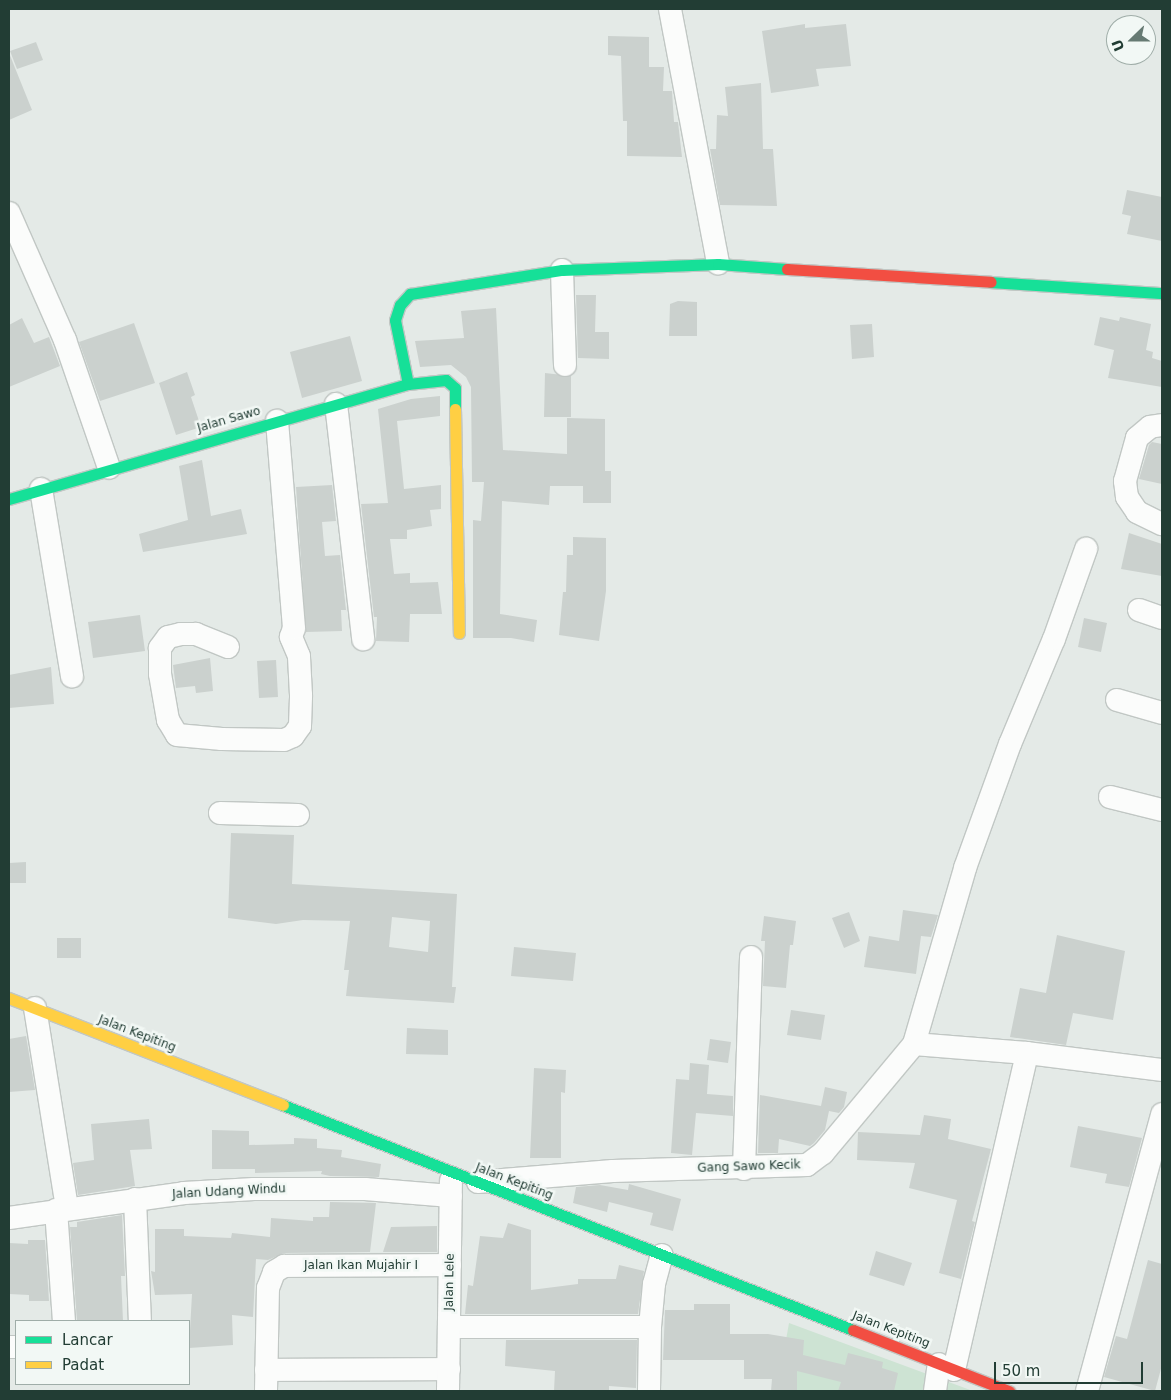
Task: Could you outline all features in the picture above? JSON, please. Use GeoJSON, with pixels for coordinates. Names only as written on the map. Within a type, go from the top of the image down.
{"type":"FeatureCollection","features":[{"type":"Feature","properties":{"kind":"street"},"geometry":{"type":"LineString","coordinates":[[670,9],[718,264]]}},
{"type":"Feature","properties":{"kind":"street"},"geometry":{"type":"LineString","coordinates":[[9,213],[65,340],[110,468]]}},
{"type":"Feature","properties":{"kind":"street"},"geometry":{"type":"LineString","coordinates":[[408,384],[395,320],[400,305],[410,294],[562,270],[718,264],[1162,293]]}},
{"type":"Feature","properties":{"kind":"street"},"geometry":{"type":"LineString","coordinates":[[562,270],[565,365]]}},
{"type":"Feature","properties":{"kind":"street","name":"Jalan Sawo"},"geometry":{"type":"LineString","coordinates":[[9,499],[110,468],[408,384],[446,380],[456,388],[458,633]]}},
{"type":"Feature","properties":{"kind":"street"},"geometry":{"type":"LineString","coordinates":[[336,404],[363,639]]}},
{"type":"Feature","properties":{"kind":"street"},"geometry":{"type":"LineString","coordinates":[[228,647],[196,634],[181,634],[168,637],[160,648],[160,674],[168,720],[177,735],[284,740],[293,736],[300,726],[302,695],[299,656],[291,637],[294,628],[276,421]]}},
{"type":"Feature","properties":{"kind":"street"},"geometry":{"type":"LineString","coordinates":[[1162,425],[1150,427],[1137,438],[1124,481],[1127,497],[1137,512],[1162,524]]}},
{"type":"Feature","properties":{"kind":"street"},"geometry":{"type":"LineString","coordinates":[[42,489],[72,676]]}},
{"type":"Feature","properties":{"kind":"street"},"geometry":{"type":"LineString","coordinates":[[1086,549],[1054,639],[1010,744],[965,868],[914,1044],[1027,1053],[1162,1070]]}},
{"type":"Feature","properties":{"kind":"street"},"geometry":{"type":"LineString","coordinates":[[1138,610],[1162,618]]}},
{"type":"Feature","properties":{"kind":"street"},"geometry":{"type":"LineString","coordinates":[[1118,700],[1162,712]]}},
{"type":"Feature","properties":{"kind":"street"},"geometry":{"type":"LineString","coordinates":[[1110,797],[1162,810]]}},
{"type":"Feature","properties":{"kind":"street"},"geometry":{"type":"LineString","coordinates":[[220,813],[298,816]]}},
{"type":"Feature","properties":{"kind":"street"},"geometry":{"type":"LineString","coordinates":[[744,1169],[751,957]]}},
{"type":"Feature","properties":{"kind":"street","name":"Jalan Kepiting"},"geometry":{"type":"LineString","coordinates":[[9,998],[1010,1391]]}},
{"type":"Feature","properties":{"kind":"street"},"geometry":{"type":"LineString","coordinates":[[35,1008],[61,1209],[64,1320]]}},
{"type":"Feature","properties":{"kind":"street","name":"Gang Sawo Kecik"},"geometry":{"type":"LineString","coordinates":[[477,1182],[613,1171],[744,1169],[807,1165],[816,1160],[914,1044]]}},
{"type":"Feature","properties":{"kind":"street"},"geometry":{"type":"LineString","coordinates":[[935,1391],[947,1367],[1027,1053]]}},
{"type":"Feature","properties":{"kind":"street"},"geometry":{"type":"LineString","coordinates":[[1087,1391],[1162,1114]]}},
{"type":"Feature","properties":{"kind":"street","name":"Jalan Lele"},"geometry":{"type":"LineString","coordinates":[[448,1391],[451,1172]]}},
{"type":"Feature","properties":{"kind":"street","name":"Jalan Udang Windu"},"geometry":{"type":"LineString","coordinates":[[9,1218],[61,1209],[184,1193],[312,1187],[451,1196]]}},
{"type":"Feature","properties":{"kind":"street"},"geometry":{"type":"LineString","coordinates":[[134,1199],[140,1320]]}},
{"type":"Feature","properties":{"kind":"street"},"geometry":{"type":"LineString","coordinates":[[649,1391],[650,1327],[654,1284],[662,1255]]}},
{"type":"Feature","properties":{"kind":"street","name":"Jalan Ikan Mujahir I"},"geometry":{"type":"LineString","coordinates":[[266,1380],[268,1288],[274,1272],[284,1266],[450,1265]]}},
{"type":"Feature","properties":{"kind":"street"},"geometry":{"type":"LineString","coordinates":[[449,1327],[650,1327]]}},
{"type":"Feature","properties":{"kind":"street"},"geometry":{"type":"LineString","coordinates":[[266,1380],[449,1369]]}},
{"type":"Feature","properties":{"kind":"green space"},"geometry":{"type":"Polygon","coordinates":[[[789,1323],[973,1391],[777,1391],[789,1323]]]}},
{"type":"Feature","properties":{"kind":"building"},"geometry":{"type":"Polygon","coordinates":[[[805,24],[805,28],[846,24],[851,66],[816,69],[819,86],[771,93],[762,31],[805,24]]]}},
{"type":"Feature","properties":{"kind":"building"},"geometry":{"type":"Polygon","coordinates":[[[608,36],[649,37],[649,67],[664,67],[663,91],[672,91],[674,122],[678,122],[682,157],[627,156],[627,121],[623,121],[621,56],[608,55],[608,36]]]}},
{"type":"Feature","properties":{"kind":"building"},"geometry":{"type":"Polygon","coordinates":[[[36,42],[43,60],[17,69],[10,51],[36,42]]]}},
{"type":"Feature","properties":{"kind":"building"},"geometry":{"type":"Polygon","coordinates":[[[9,53],[32,110],[9,120],[9,53]]]}},
{"type":"Feature","properties":{"kind":"building"},"geometry":{"type":"Polygon","coordinates":[[[761,83],[763,149],[773,149],[777,206],[720,205],[710,149],[716,149],[717,115],[728,116],[725,87],[761,83]]]}},
{"type":"Feature","properties":{"kind":"building"},"geometry":{"type":"Polygon","coordinates":[[[1127,190],[1162,197],[1162,241],[1127,234],[1131,216],[1122,214],[1127,190]]]}},
{"type":"Feature","properties":{"kind":"building"},"geometry":{"type":"Polygon","coordinates":[[[576,295],[596,295],[595,332],[609,332],[609,359],[578,358],[576,295]]]}},
{"type":"Feature","properties":{"kind":"building"},"geometry":{"type":"Polygon","coordinates":[[[678,301],[697,302],[697,336],[669,336],[670,304],[678,301]]]}},
{"type":"Feature","properties":{"kind":"building"},"geometry":{"type":"Polygon","coordinates":[[[496,308],[503,450],[567,454],[567,418],[605,419],[605,471],[611,471],[611,503],[583,503],[583,486],[550,486],[549,505],[502,501],[500,614],[537,620],[534,642],[511,638],[473,638],[473,520],[481,521],[484,482],[472,482],[471,387],[466,377],[451,365],[420,367],[415,341],[464,338],[461,311],[496,308]]]}},
{"type":"Feature","properties":{"kind":"building"},"geometry":{"type":"Polygon","coordinates":[[[1100,317],[1119,321],[1120,317],[1151,324],[1146,350],[1153,352],[1152,358],[1162,361],[1162,387],[1108,378],[1114,350],[1094,345],[1100,317]]]}},
{"type":"Feature","properties":{"kind":"building"},"geometry":{"type":"Polygon","coordinates":[[[22,318],[34,343],[49,337],[60,366],[9,387],[9,325],[22,318]]]}},
{"type":"Feature","properties":{"kind":"building"},"geometry":{"type":"Polygon","coordinates":[[[134,323],[155,383],[100,401],[79,342],[134,323]]]}},
{"type":"Feature","properties":{"kind":"building"},"geometry":{"type":"Polygon","coordinates":[[[872,324],[874,357],[852,359],[850,325],[872,324]]]}},
{"type":"Feature","properties":{"kind":"building"},"geometry":{"type":"Polygon","coordinates":[[[350,336],[362,381],[302,398],[290,352],[350,336]]]}},
{"type":"Feature","properties":{"kind":"building"},"geometry":{"type":"Polygon","coordinates":[[[187,372],[195,395],[191,397],[201,427],[176,435],[159,383],[187,372]]]}},
{"type":"Feature","properties":{"kind":"building"},"geometry":{"type":"Polygon","coordinates":[[[545,373],[571,376],[571,417],[544,417],[545,373]]]}},
{"type":"Feature","properties":{"kind":"building"},"geometry":{"type":"Polygon","coordinates":[[[440,396],[440,416],[397,421],[404,489],[441,485],[441,509],[430,510],[432,526],[407,530],[407,539],[390,539],[394,574],[410,573],[410,583],[438,582],[442,614],[410,614],[409,642],[376,641],[377,617],[374,617],[361,504],[388,503],[378,409],[411,399],[440,396]]]}},
{"type":"Feature","properties":{"kind":"building"},"geometry":{"type":"Polygon","coordinates":[[[1152,442],[1162,444],[1162,484],[1139,479],[1149,445],[1152,442]]]}},
{"type":"Feature","properties":{"kind":"building"},"geometry":{"type":"Polygon","coordinates":[[[202,460],[211,516],[241,509],[247,534],[143,552],[139,534],[188,520],[179,466],[202,460]]]}},
{"type":"Feature","properties":{"kind":"building"},"geometry":{"type":"Polygon","coordinates":[[[332,485],[336,521],[322,522],[325,556],[340,555],[346,610],[341,610],[342,631],[306,632],[296,487],[332,485]]]}},
{"type":"Feature","properties":{"kind":"building"},"geometry":{"type":"Polygon","coordinates":[[[1129,533],[1162,544],[1162,576],[1121,569],[1129,533]]]}},
{"type":"Feature","properties":{"kind":"building"},"geometry":{"type":"Polygon","coordinates":[[[573,537],[606,538],[606,591],[599,641],[559,635],[563,592],[566,592],[567,555],[573,555],[573,537]]]}},
{"type":"Feature","properties":{"kind":"building"},"geometry":{"type":"Polygon","coordinates":[[[140,615],[145,651],[93,658],[88,622],[140,615]]]}},
{"type":"Feature","properties":{"kind":"building"},"geometry":{"type":"Polygon","coordinates":[[[1084,618],[1107,623],[1101,652],[1078,647],[1084,618]]]}},
{"type":"Feature","properties":{"kind":"building"},"geometry":{"type":"Polygon","coordinates":[[[210,658],[213,691],[196,693],[195,686],[176,688],[173,665],[210,658]]]}},
{"type":"Feature","properties":{"kind":"building"},"geometry":{"type":"Polygon","coordinates":[[[276,660],[278,697],[259,698],[257,661],[276,660]]]}},
{"type":"Feature","properties":{"kind":"building"},"geometry":{"type":"Polygon","coordinates":[[[51,667],[54,704],[9,708],[9,675],[51,667]]]}},
{"type":"Feature","properties":{"kind":"building"},"geometry":{"type":"Polygon","coordinates":[[[231,833],[294,835],[292,884],[457,894],[452,987],[456,987],[454,1003],[346,996],[349,970],[344,970],[350,921],[303,920],[276,924],[228,918],[231,833]],[[392,917],[389,947],[428,952],[430,921],[392,917]]]}},
{"type":"Feature","properties":{"kind":"building"},"geometry":{"type":"Polygon","coordinates":[[[26,862],[26,883],[9,883],[9,863],[26,862]]]}},
{"type":"Feature","properties":{"kind":"building"},"geometry":{"type":"Polygon","coordinates":[[[903,910],[938,915],[931,937],[921,936],[916,974],[864,967],[869,936],[899,941],[903,910]]]}},
{"type":"Feature","properties":{"kind":"building"},"geometry":{"type":"Polygon","coordinates":[[[849,912],[860,941],[844,948],[832,918],[849,912]]]}},
{"type":"Feature","properties":{"kind":"building"},"geometry":{"type":"Polygon","coordinates":[[[764,916],[796,921],[793,945],[790,945],[786,988],[763,986],[765,941],[761,941],[764,916]]]}},
{"type":"Feature","properties":{"kind":"building"},"geometry":{"type":"Polygon","coordinates":[[[1057,935],[1125,951],[1113,1020],[1073,1013],[1066,1045],[1010,1037],[1020,988],[1046,993],[1057,935]]]}},
{"type":"Feature","properties":{"kind":"building"},"geometry":{"type":"Polygon","coordinates":[[[57,938],[81,938],[81,958],[57,958],[57,938]]]}},
{"type":"Feature","properties":{"kind":"building"},"geometry":{"type":"Polygon","coordinates":[[[514,947],[576,953],[573,981],[511,976],[514,947]]]}},
{"type":"Feature","properties":{"kind":"building"},"geometry":{"type":"Polygon","coordinates":[[[791,1010],[825,1015],[821,1040],[787,1035],[791,1010]]]}},
{"type":"Feature","properties":{"kind":"building"},"geometry":{"type":"Polygon","coordinates":[[[407,1028],[448,1030],[448,1055],[406,1054],[407,1028]]]}},
{"type":"Feature","properties":{"kind":"building"},"geometry":{"type":"Polygon","coordinates":[[[26,1036],[35,1090],[9,1092],[9,1039],[26,1036]]]}},
{"type":"Feature","properties":{"kind":"building"},"geometry":{"type":"Polygon","coordinates":[[[710,1039],[731,1042],[728,1063],[707,1060],[710,1039]]]}},
{"type":"Feature","properties":{"kind":"building"},"geometry":{"type":"Polygon","coordinates":[[[690,1063],[709,1065],[707,1094],[733,1096],[733,1116],[696,1113],[692,1155],[671,1153],[676,1079],[689,1080],[690,1063]]]}},
{"type":"Feature","properties":{"kind":"building"},"geometry":{"type":"Polygon","coordinates":[[[534,1068],[566,1070],[565,1093],[561,1092],[561,1158],[530,1158],[534,1068]]]}},
{"type":"Feature","properties":{"kind":"building"},"geometry":{"type":"Polygon","coordinates":[[[825,1087],[847,1092],[844,1107],[839,1113],[829,1111],[825,1130],[814,1143],[810,1146],[779,1139],[778,1153],[758,1153],[760,1095],[821,1106],[825,1087]]]}},
{"type":"Feature","properties":{"kind":"building"},"geometry":{"type":"Polygon","coordinates":[[[924,1115],[951,1119],[948,1139],[991,1149],[972,1221],[975,1222],[961,1279],[939,1273],[957,1200],[909,1188],[915,1163],[857,1160],[858,1132],[920,1135],[924,1115]]]}},
{"type":"Feature","properties":{"kind":"building"},"geometry":{"type":"Polygon","coordinates":[[[149,1119],[152,1149],[130,1150],[135,1186],[78,1195],[73,1163],[94,1160],[91,1124],[149,1119]]]}},
{"type":"Feature","properties":{"kind":"building"},"geometry":{"type":"Polygon","coordinates":[[[1078,1126],[1142,1138],[1129,1187],[1105,1183],[1107,1174],[1070,1167],[1078,1126]]]}},
{"type":"Feature","properties":{"kind":"building"},"geometry":{"type":"Polygon","coordinates":[[[212,1130],[249,1131],[249,1145],[294,1144],[294,1138],[317,1139],[317,1148],[342,1150],[341,1157],[381,1164],[379,1177],[330,1176],[321,1174],[322,1171],[255,1173],[255,1169],[212,1169],[212,1130]]]}},
{"type":"Feature","properties":{"kind":"building"},"geometry":{"type":"Polygon","coordinates":[[[629,1184],[681,1199],[673,1231],[650,1225],[653,1213],[609,1202],[607,1212],[573,1203],[576,1187],[600,1185],[628,1190],[629,1184]]]}},
{"type":"Feature","properties":{"kind":"building"},"geometry":{"type":"Polygon","coordinates":[[[330,1202],[376,1203],[370,1252],[284,1253],[268,1260],[256,1259],[253,1317],[232,1315],[233,1345],[190,1348],[192,1294],[155,1295],[151,1271],[155,1272],[155,1229],[184,1229],[184,1236],[231,1238],[232,1233],[270,1237],[271,1218],[313,1221],[313,1217],[329,1217],[330,1202]]]}},
{"type":"Feature","properties":{"kind":"building"},"geometry":{"type":"Polygon","coordinates":[[[122,1215],[125,1276],[121,1276],[123,1320],[77,1320],[70,1227],[77,1227],[77,1222],[122,1215]]]}},
{"type":"Feature","properties":{"kind":"building"},"geometry":{"type":"Polygon","coordinates":[[[508,1223],[531,1230],[531,1290],[578,1284],[578,1279],[616,1279],[619,1265],[644,1271],[638,1314],[465,1314],[468,1285],[473,1286],[480,1236],[503,1238],[508,1223]]]}},
{"type":"Feature","properties":{"kind":"building"},"geometry":{"type":"Polygon","coordinates":[[[437,1226],[437,1252],[383,1252],[391,1227],[437,1226]]]}},
{"type":"Feature","properties":{"kind":"building"},"geometry":{"type":"Polygon","coordinates":[[[28,1240],[45,1240],[49,1301],[29,1301],[29,1295],[9,1294],[9,1243],[28,1244],[28,1240]]]}},
{"type":"Feature","properties":{"kind":"building"},"geometry":{"type":"Polygon","coordinates":[[[876,1251],[912,1263],[904,1286],[869,1275],[876,1251]]]}},
{"type":"Feature","properties":{"kind":"building"},"geometry":{"type":"Polygon","coordinates":[[[1148,1260],[1162,1264],[1162,1365],[1155,1391],[1104,1377],[1116,1336],[1127,1339],[1148,1260]]]}},
{"type":"Feature","properties":{"kind":"building"},"geometry":{"type":"Polygon","coordinates":[[[694,1304],[730,1304],[730,1334],[768,1334],[804,1340],[803,1355],[845,1365],[848,1353],[883,1362],[882,1368],[898,1373],[894,1391],[838,1391],[841,1382],[797,1371],[797,1391],[771,1391],[772,1379],[744,1379],[744,1360],[663,1360],[665,1310],[694,1310],[694,1304]]]}},
{"type":"Feature","properties":{"kind":"building"},"geometry":{"type":"Polygon","coordinates":[[[506,1340],[637,1340],[636,1388],[609,1386],[609,1391],[554,1391],[555,1371],[505,1366],[506,1340]]]}},
{"type":"Feature","properties":{"kind":"traffic: fast"},"geometry":{"type":"LineString","coordinates":[[408,384],[395,320],[400,305],[410,294],[562,270],[718,264],[787,269]]}},
{"type":"Feature","properties":{"kind":"traffic: fast"},"geometry":{"type":"LineString","coordinates":[[991,282],[1162,293]]}},
{"type":"Feature","properties":{"kind":"traffic: fast"},"geometry":{"type":"LineString","coordinates":[[9,499],[408,384],[446,380],[455,388],[455,409]]}},
{"type":"Feature","properties":{"kind":"traffic: fast"},"geometry":{"type":"LineString","coordinates":[[283,1105],[853,1330]]}},
{"type":"Feature","properties":{"kind":"traffic: slow"},"geometry":{"type":"LineString","coordinates":[[455,409],[459,633]]}},
{"type":"Feature","properties":{"kind":"traffic: slow"},"geometry":{"type":"LineString","coordinates":[[9,998],[283,1105]]}},
{"type":"Feature","properties":{"kind":"traffic: jam"},"geometry":{"type":"LineString","coordinates":[[787,269],[991,282]]}},
{"type":"Feature","properties":{"kind":"traffic: jam"},"geometry":{"type":"LineString","coordinates":[[853,1330],[1009,1391]]}}]}
